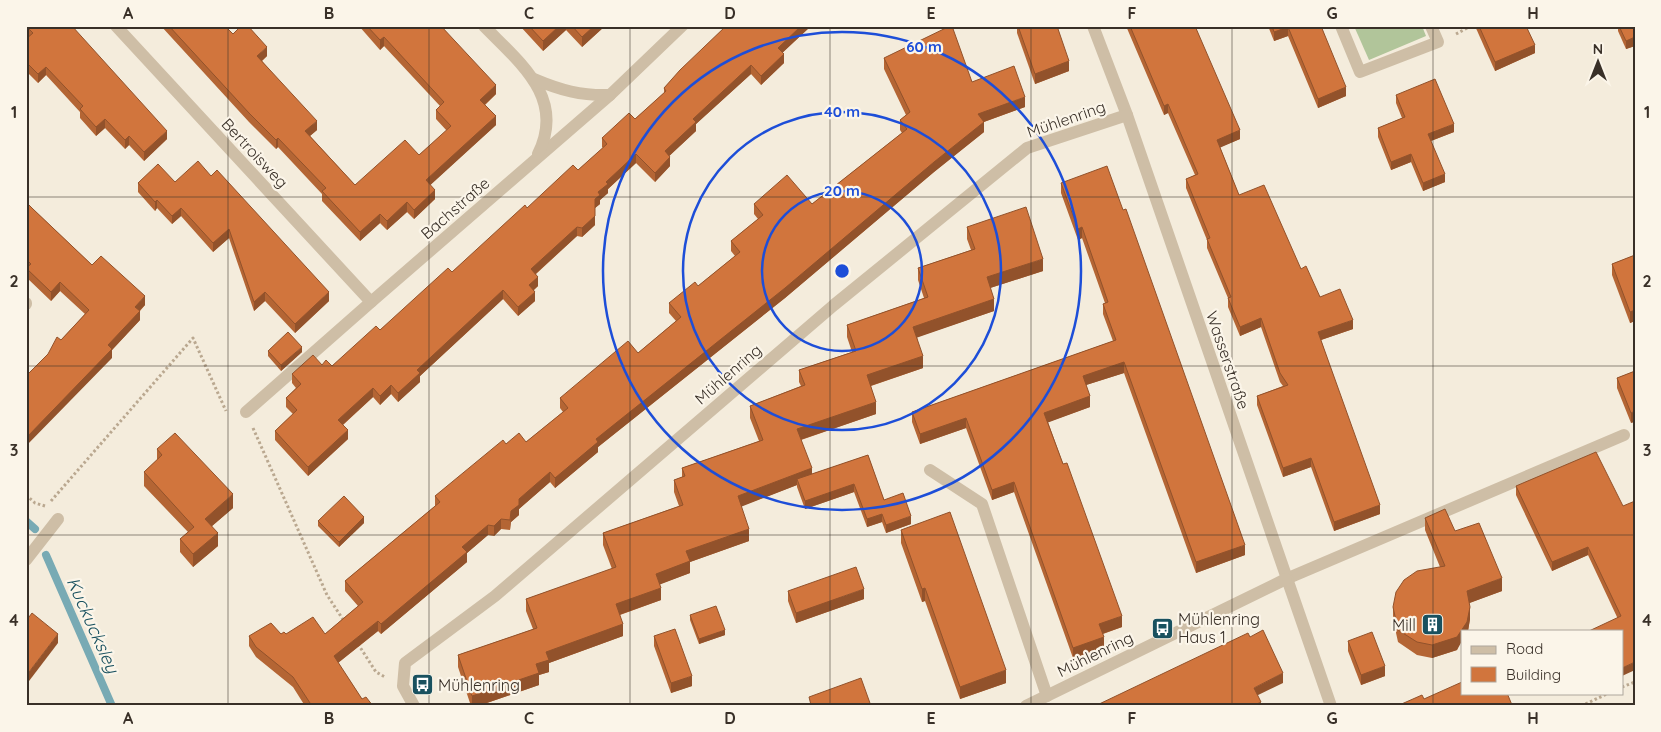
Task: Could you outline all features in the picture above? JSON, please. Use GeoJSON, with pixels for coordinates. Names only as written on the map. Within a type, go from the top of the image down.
{"type":"FeatureCollection","features":[{"type":"Feature","properties":{"kind":"street","name":"Bertroisweg"},"geometry":{"type":"LineString","coordinates":[[116,26],[371,302]]}},
{"type":"Feature","properties":{"kind":"street"},"geometry":{"type":"LineString","coordinates":[[484,26],[534,79],[543,100],[548,120],[546,138],[535,161]]}},
{"type":"Feature","properties":{"kind":"street","name":"Bachstraße"},"geometry":{"type":"LineString","coordinates":[[246,412],[610,95],[682,26]]}},
{"type":"Feature","properties":{"kind":"street","name":"Wasserstraße"},"geometry":{"type":"LineString","coordinates":[[1093,26],[1127,116],[1331,706]]}},
{"type":"Feature","properties":{"kind":"street"},"geometry":{"type":"LineString","coordinates":[[1341,26],[1360,72],[1438,42],[1432,26]]}},
{"type":"Feature","properties":{"kind":"street"},"geometry":{"type":"LineString","coordinates":[[534,79],[570,93],[589,96],[610,95]]}},
{"type":"Feature","properties":{"kind":"street","name":"Mühlenring"},"geometry":{"type":"LineString","coordinates":[[403,686],[405,664],[495,596],[834,305],[1019,154],[1027,148],[1127,116]]}},
{"type":"Feature","properties":{"kind":"street","name":"Mühlenring"},"geometry":{"type":"LineString","coordinates":[[1026,706],[1286,579],[1624,435]]}},
{"type":"Feature","properties":{"kind":"street"},"geometry":{"type":"LineString","coordinates":[[930,470],[982,504],[1047,696]]}},
{"type":"Feature","properties":{"kind":"street"},"geometry":{"type":"LineString","coordinates":[[26,560],[58,519]]}},
{"type":"Feature","properties":{"kind":"street"},"geometry":{"type":"LineString","coordinates":[[403,686],[414,706]]}},
{"type":"Feature","properties":{"kind":"path"},"geometry":{"type":"LineString","coordinates":[[45,507],[193,338],[228,415],[246,412],[328,595],[347,626]]}},
{"type":"Feature","properties":{"kind":"path"},"geometry":{"type":"LineString","coordinates":[[357,642],[376,672],[403,686]]}},
{"type":"Feature","properties":{"kind":"path"},"geometry":{"type":"LineString","coordinates":[[1581,706],[1607,694]]}},
{"type":"Feature","properties":{"kind":"green space"},"geometry":{"type":"Polygon","coordinates":[[[1354,26],[1422,26],[1426,36],[1369,60],[1354,26]]]}},
{"type":"Feature","properties":{"kind":"building"},"geometry":{"type":"Polygon","coordinates":[[[26,26],[72,26],[167,131],[144,152],[129,136],[125,140],[105,119],[96,127],[80,109],[83,106],[46,67],[38,74],[26,62],[26,39],[33,33],[26,26]]]}},
{"type":"Feature","properties":{"kind":"building"},"geometry":{"type":"Polygon","coordinates":[[[169,26],[225,26],[233,34],[241,26],[248,26],[267,47],[257,56],[317,121],[305,131],[355,185],[405,140],[419,155],[451,126],[436,110],[444,102],[384,37],[380,40],[367,26],[441,26],[496,85],[480,100],[496,116],[426,180],[435,190],[414,210],[407,202],[387,221],[380,214],[360,232],[322,191],[326,188],[278,138],[276,140],[249,113],[169,26]]]}},
{"type":"Feature","properties":{"kind":"building"},"geometry":{"type":"Polygon","coordinates":[[[529,26],[559,26],[543,41],[529,26]]]}},
{"type":"Feature","properties":{"kind":"building"},"geometry":{"type":"Polygon","coordinates":[[[572,26],[594,26],[582,37],[572,26]]]}},
{"type":"Feature","properties":{"kind":"building"},"geometry":{"type":"Polygon","coordinates":[[[726,26],[801,26],[778,48],[784,54],[761,76],[751,65],[693,119],[696,122],[665,151],[670,157],[655,173],[636,154],[606,182],[608,184],[598,192],[600,195],[595,199],[595,216],[582,228],[577,227],[531,269],[538,277],[529,285],[535,292],[518,307],[503,290],[417,370],[420,373],[398,393],[391,385],[380,396],[373,388],[338,420],[348,430],[308,467],[275,431],[297,410],[286,398],[301,384],[292,374],[313,355],[322,365],[326,360],[332,366],[376,326],[380,330],[448,268],[452,272],[525,205],[527,208],[573,165],[578,170],[607,144],[602,138],[629,113],[635,119],[666,91],[664,88],[680,70],[726,26]]]}},
{"type":"Feature","properties":{"kind":"building"},"geometry":{"type":"Polygon","coordinates":[[[952,26],[972,82],[1014,66],[1025,97],[978,114],[984,122],[785,288],[596,439],[598,442],[555,478],[550,472],[519,499],[519,505],[511,511],[510,520],[501,519],[494,526],[488,525],[462,547],[467,552],[381,624],[378,621],[334,656],[362,699],[366,697],[373,706],[312,706],[293,677],[256,647],[249,636],[271,623],[281,634],[284,632],[286,634],[313,617],[325,634],[363,602],[345,581],[440,502],[435,496],[503,440],[506,444],[519,433],[526,442],[568,408],[560,398],[628,341],[638,353],[681,317],[669,303],[695,282],[698,286],[740,252],[731,241],[763,215],[754,204],[787,175],[812,204],[907,129],[900,120],[910,112],[884,58],[952,26]]]}},
{"type":"Feature","properties":{"kind":"building"},"geometry":{"type":"Polygon","coordinates":[[[1018,26],[1057,26],[1069,61],[1035,74],[1018,26]]]}},
{"type":"Feature","properties":{"kind":"building"},"geometry":{"type":"Polygon","coordinates":[[[1130,26],[1195,26],[1240,130],[1217,140],[1239,195],[1264,185],[1301,269],[1306,266],[1320,297],[1340,289],[1353,320],[1318,332],[1380,505],[1334,522],[1311,458],[1283,468],[1257,396],[1288,385],[1280,373],[1261,318],[1240,327],[1228,298],[1231,297],[1207,239],[1210,238],[1186,179],[1198,174],[1168,104],[1164,106],[1130,26]]]}},
{"type":"Feature","properties":{"kind":"building"},"geometry":{"type":"Polygon","coordinates":[[[1272,26],[1321,26],[1346,87],[1318,99],[1288,27],[1274,32],[1272,26]]]}},
{"type":"Feature","properties":{"kind":"building"},"geometry":{"type":"Polygon","coordinates":[[[1479,26],[1526,26],[1535,45],[1495,62],[1479,26]]]}},
{"type":"Feature","properties":{"kind":"building"},"geometry":{"type":"Polygon","coordinates":[[[1619,26],[1635,26],[1635,37],[1626,41],[1619,26]]]}},
{"type":"Feature","properties":{"kind":"building"},"geometry":{"type":"Polygon","coordinates":[[[1435,79],[1454,124],[1428,134],[1445,174],[1423,183],[1411,154],[1391,162],[1378,128],[1405,117],[1396,95],[1435,79]]]}},
{"type":"Feature","properties":{"kind":"building"},"geometry":{"type":"Polygon","coordinates":[[[198,161],[211,176],[217,170],[329,292],[295,324],[265,292],[254,302],[229,229],[213,243],[181,208],[172,216],[157,200],[155,202],[138,183],[158,164],[175,182],[198,161]]]}},
{"type":"Feature","properties":{"kind":"building"},"geometry":{"type":"Polygon","coordinates":[[[1107,166],[1123,210],[1126,209],[1245,545],[1196,562],[1124,362],[1083,376],[1090,396],[1044,413],[1063,464],[1067,463],[1122,616],[1099,624],[1104,637],[1073,648],[1014,482],[992,490],[966,418],[920,434],[912,412],[1116,340],[1103,304],[1108,302],[1082,227],[1078,229],[1061,183],[1107,166]]]}},
{"type":"Feature","properties":{"kind":"building"},"geometry":{"type":"Polygon","coordinates":[[[26,202],[92,265],[101,256],[145,296],[135,307],[140,311],[108,345],[112,349],[26,438],[26,376],[48,354],[57,337],[61,340],[89,310],[60,282],[51,292],[26,268],[31,264],[26,259],[26,202]]]}},
{"type":"Feature","properties":{"kind":"building"},"geometry":{"type":"Polygon","coordinates":[[[1026,207],[1043,259],[987,277],[994,299],[913,327],[923,356],[867,375],[876,402],[797,429],[812,468],[738,496],[749,529],[686,551],[690,561],[656,574],[661,588],[616,604],[623,624],[546,652],[549,660],[536,664],[539,673],[472,696],[458,655],[537,628],[526,599],[616,567],[603,533],[683,505],[674,480],[685,476],[682,468],[763,440],[750,406],[805,385],[799,370],[856,351],[847,325],[928,297],[918,268],[975,249],[967,227],[1026,207]]]}},
{"type":"Feature","properties":{"kind":"building"},"geometry":{"type":"Polygon","coordinates":[[[1635,255],[1635,310],[1630,312],[1612,264],[1635,255]]]}},
{"type":"Feature","properties":{"kind":"building"},"geometry":{"type":"Polygon","coordinates":[[[288,332],[302,347],[281,365],[268,351],[288,332]]]}},
{"type":"Feature","properties":{"kind":"building"},"geometry":{"type":"Polygon","coordinates":[[[1635,371],[1635,411],[1631,413],[1617,378],[1635,371]]]}},
{"type":"Feature","properties":{"kind":"building"},"geometry":{"type":"Polygon","coordinates":[[[175,433],[233,494],[205,519],[218,533],[193,554],[180,539],[194,527],[144,472],[162,455],[157,449],[175,433]]]}},
{"type":"Feature","properties":{"kind":"building"},"geometry":{"type":"Polygon","coordinates":[[[1596,452],[1623,506],[1635,501],[1635,662],[1624,667],[1624,630],[1591,630],[1621,616],[1588,547],[1552,562],[1516,486],[1596,452]]]}},
{"type":"Feature","properties":{"kind":"building"},"geometry":{"type":"Polygon","coordinates":[[[868,455],[884,500],[903,493],[911,516],[886,525],[882,514],[867,519],[854,484],[805,501],[797,479],[868,455]]]}},
{"type":"Feature","properties":{"kind":"building"},"geometry":{"type":"Polygon","coordinates":[[[344,496],[364,517],[339,542],[318,521],[344,496]]]}},
{"type":"Feature","properties":{"kind":"building"},"geometry":{"type":"Polygon","coordinates":[[[1445,509],[1455,531],[1479,523],[1502,578],[1467,591],[1470,607],[1467,622],[1457,637],[1432,645],[1417,642],[1398,630],[1393,607],[1396,592],[1404,580],[1417,571],[1445,566],[1425,518],[1445,509]]]}},
{"type":"Feature","properties":{"kind":"building"},"geometry":{"type":"Polygon","coordinates":[[[950,512],[1006,670],[960,687],[925,588],[922,589],[901,530],[950,512]]]}},
{"type":"Feature","properties":{"kind":"building"},"geometry":{"type":"Polygon","coordinates":[[[856,567],[864,589],[796,613],[788,591],[856,567]]]}},
{"type":"Feature","properties":{"kind":"building"},"geometry":{"type":"Polygon","coordinates":[[[716,606],[725,630],[699,639],[690,615],[716,606]]]}},
{"type":"Feature","properties":{"kind":"building"},"geometry":{"type":"Polygon","coordinates":[[[32,613],[58,634],[26,676],[26,621],[32,613]]]}},
{"type":"Feature","properties":{"kind":"building"},"geometry":{"type":"Polygon","coordinates":[[[675,629],[692,676],[671,683],[654,636],[675,629]]]}},
{"type":"Feature","properties":{"kind":"building"},"geometry":{"type":"Polygon","coordinates":[[[1263,630],[1283,673],[1254,688],[1261,702],[1253,706],[1095,706],[1248,633],[1250,637],[1263,630]]]}},
{"type":"Feature","properties":{"kind":"building"},"geometry":{"type":"Polygon","coordinates":[[[1372,632],[1385,666],[1361,675],[1348,641],[1372,632]]]}},
{"type":"Feature","properties":{"kind":"building"},"geometry":{"type":"Polygon","coordinates":[[[861,678],[871,706],[808,706],[811,705],[809,697],[861,678]]]}},
{"type":"Feature","properties":{"kind":"building"},"geometry":{"type":"Polygon","coordinates":[[[1461,682],[1461,694],[1507,694],[1512,705],[1397,706],[1422,695],[1424,699],[1461,682]]]}},
{"type":"Feature","properties":{"kind":"waterway","name":"Kuckucksley"},"geometry":{"type":"LineString","coordinates":[[26,521],[35,529]]}},
{"type":"Feature","properties":{"kind":"waterway","name":"Kuckucksley"},"geometry":{"type":"LineString","coordinates":[[46,555],[112,706]]}},
{"type":"Feature","properties":{"kind":"place","name":"Mill"},"geometry":{"type":"Point","coordinates":[1432,625]}},
{"type":"Feature","properties":{"kind":"place","name":"Mühlenring Haus 1"},"geometry":{"type":"Point","coordinates":[1162,628]}},
{"type":"Feature","properties":{"kind":"place","name":"Mühlenring"},"geometry":{"type":"Point","coordinates":[422,685]}}]}
